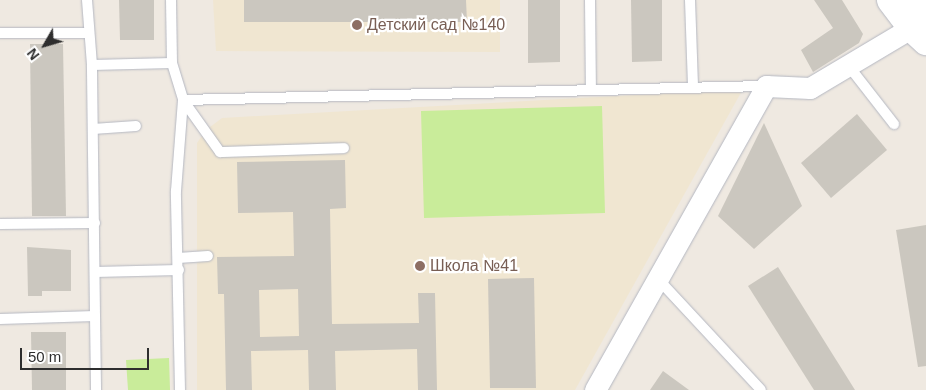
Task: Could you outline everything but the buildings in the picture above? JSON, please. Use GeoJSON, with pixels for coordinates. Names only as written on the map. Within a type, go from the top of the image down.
{"type":"FeatureCollection","features":[{"type":"Feature","properties":{"kind":"street"},"geometry":{"type":"LineString","coordinates":[[892,0],[922,25]]}},
{"type":"Feature","properties":{"kind":"street"},"geometry":{"type":"LineString","coordinates":[[917,0],[922,25]]}},
{"type":"Feature","properties":{"kind":"street"},"geometry":{"type":"LineString","coordinates":[[595,390],[766,86],[810,88],[922,25]]}},
{"type":"Feature","properties":{"kind":"lane"},"geometry":{"type":"LineString","coordinates":[[87,0],[94,129],[96,390]]}},
{"type":"Feature","properties":{"kind":"lane"},"geometry":{"type":"LineString","coordinates":[[171,0],[172,63],[183,100],[220,152],[344,148]]}},
{"type":"Feature","properties":{"kind":"lane"},"geometry":{"type":"LineString","coordinates":[[590,0],[591,89]]}},
{"type":"Feature","properties":{"kind":"lane"},"geometry":{"type":"LineString","coordinates":[[690,0],[693,87]]}},
{"type":"Feature","properties":{"kind":"lane"},"geometry":{"type":"LineString","coordinates":[[0,33],[88,33]]}},
{"type":"Feature","properties":{"kind":"lane"},"geometry":{"type":"LineString","coordinates":[[92,65],[172,63]]}},
{"type":"Feature","properties":{"kind":"lane"},"geometry":{"type":"LineString","coordinates":[[848,65],[894,124]]}},
{"type":"Feature","properties":{"kind":"lane"},"geometry":{"type":"LineString","coordinates":[[183,100],[766,86]]}},
{"type":"Feature","properties":{"kind":"lane"},"geometry":{"type":"LineString","coordinates":[[180,390],[176,191],[183,100]]}},
{"type":"Feature","properties":{"kind":"lane"},"geometry":{"type":"LineString","coordinates":[[94,129],[136,126]]}},
{"type":"Feature","properties":{"kind":"lane"},"geometry":{"type":"LineString","coordinates":[[0,224],[95,223]]}},
{"type":"Feature","properties":{"kind":"lane"},"geometry":{"type":"LineString","coordinates":[[178,258],[208,256]]}},
{"type":"Feature","properties":{"kind":"lane"},"geometry":{"type":"LineString","coordinates":[[95,272],[179,270]]}},
{"type":"Feature","properties":{"kind":"lane"},"geometry":{"type":"LineString","coordinates":[[658,279],[761,390]]}},
{"type":"Feature","properties":{"kind":"lane"},"geometry":{"type":"LineString","coordinates":[[0,319],[95,316]]}},
{"type":"Feature","properties":{"kind":"shaded area","name":"Детский сад №140"},"geometry":{"type":"Polygon","coordinates":[[[213,0],[500,0],[500,52],[216,51],[213,0]]]}},
{"type":"Feature","properties":{"kind":"shaded area","name":"Школа №41"},"geometry":{"type":"Polygon","coordinates":[[[743,89],[575,390],[197,390],[197,143],[206,130],[222,118],[743,89]]]}},
{"type":"Feature","properties":{"kind":"green space"},"geometry":{"type":"Polygon","coordinates":[[[602,106],[605,213],[424,218],[421,111],[602,106]]]}},
{"type":"Feature","properties":{"kind":"green space"},"geometry":{"type":"Polygon","coordinates":[[[169,358],[170,390],[128,390],[126,360],[169,358]]]}},
{"type":"Feature","properties":{"kind":"place","name":"Детский сад №140"},"geometry":{"type":"Point","coordinates":[357,25]}},
{"type":"Feature","properties":{"kind":"place","name":"Школа №41"},"geometry":{"type":"Point","coordinates":[420,266]}}]}
